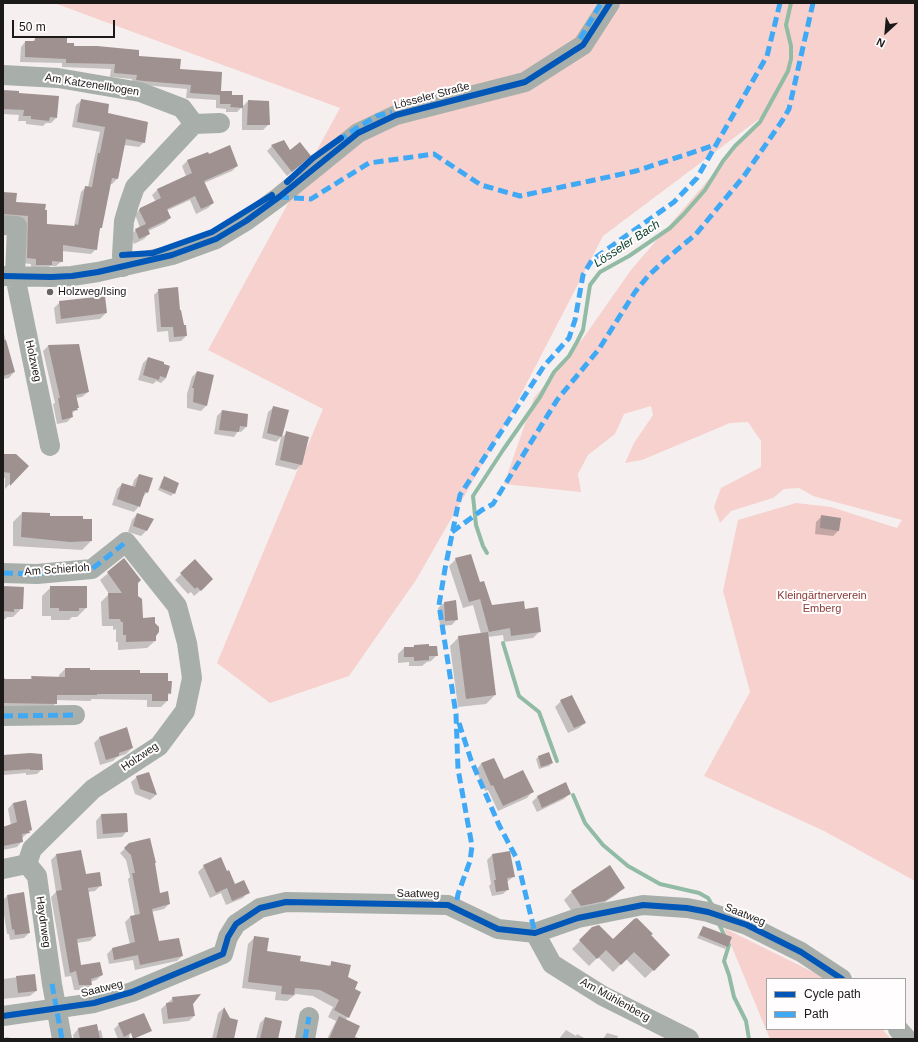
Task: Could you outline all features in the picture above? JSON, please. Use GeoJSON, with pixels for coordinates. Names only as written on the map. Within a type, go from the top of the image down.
{"type":"FeatureCollection","features":[{"type":"Feature","properties":{"kind":"street","name":"Lösseler Straße"},"geometry":{"type":"LineString","coordinates":[[9,276],[72,276],[123,267],[172,255],[221,236],[246,221],[279,197],[358,133],[396,115],[525,82],[583,45],[610,3]]}},
{"type":"Feature","properties":{"kind":"street","name":"Am Katzenellbogen"},"geometry":{"type":"LineString","coordinates":[[3,75],[58,78],[140,92],[182,108],[194,124]]}},
{"type":"Feature","properties":{"kind":"street"},"geometry":{"type":"LineString","coordinates":[[123,267],[122,255],[124,221],[136,186],[194,124],[220,123]]}},
{"type":"Feature","properties":{"kind":"street"},"geometry":{"type":"LineString","coordinates":[[3,225],[17,226],[9,276]]}},
{"type":"Feature","properties":{"kind":"street","name":"Holzweg"},"geometry":{"type":"LineString","coordinates":[[9,276],[50,446]]}},
{"type":"Feature","properties":{"kind":"street","name":"Holzweg"},"geometry":{"type":"LineString","coordinates":[[27,864],[32,848],[92,789],[160,746],[185,711],[192,678],[187,643],[177,606],[126,542]]}},
{"type":"Feature","properties":{"kind":"street","name":"Am Schierloh"},"geometry":{"type":"LineString","coordinates":[[3,573],[37,574],[92,569],[126,542]]}},
{"type":"Feature","properties":{"kind":"street"},"geometry":{"type":"LineString","coordinates":[[3,716],[75,715]]}},
{"type":"Feature","properties":{"kind":"street"},"geometry":{"type":"LineString","coordinates":[[3,869],[27,864]]}},
{"type":"Feature","properties":{"kind":"street","name":"Haydnweg"},"geometry":{"type":"LineString","coordinates":[[27,864],[37,876],[56,1008],[62,1039]]}},
{"type":"Feature","properties":{"kind":"street","name":"Saatweg"},"geometry":{"type":"LineString","coordinates":[[3,1016],[94,1003],[132,992],[223,954],[228,937],[236,924],[260,908],[286,902],[448,905],[498,929],[535,933],[578,918],[642,905],[687,908],[717,915],[748,925],[801,952],[840,978]]}},
{"type":"Feature","properties":{"kind":"street","name":"Am Mühlenberg"},"geometry":{"type":"LineString","coordinates":[[535,933],[552,964],[602,996],[689,1039]]}},
{"type":"Feature","properties":{"kind":"street"},"geometry":{"type":"LineString","coordinates":[[304,1039],[309,1017]]}},
{"type":"Feature","properties":{"kind":"street"},"geometry":{"type":"LineString","coordinates":[[899,1030],[907,1039]]}},
{"type":"Feature","properties":{"kind":"green space","name":"Kleingärtnerverein Emberg"},"geometry":{"type":"Polygon","coordinates":[[[54,3],[915,3],[915,881],[824,831],[704,776],[750,692],[723,591],[738,520],[796,503],[831,507],[897,528],[902,520],[813,496],[799,488],[784,489],[773,498],[731,511],[720,523],[714,507],[721,488],[761,467],[761,441],[748,422],[730,423],[642,460],[625,463],[634,443],[653,415],[651,406],[624,414],[615,434],[588,455],[578,474],[581,492],[504,484],[534,398],[584,337],[631,270],[763,116],[603,236],[505,425],[416,580],[349,676],[270,703],[217,663],[323,409],[208,350],[340,108],[54,3]]]}},
{"type":"Feature","properties":{"kind":"green space"},"geometry":{"type":"Polygon","coordinates":[[[724,928],[825,978],[766,978],[766,1029],[724,928]]]}},
{"type":"Feature","properties":{"kind":"green space"},"geometry":{"type":"Polygon","coordinates":[[[766,1030],[883,1030],[891,1039],[770,1039],[766,1030]]]}},
{"type":"Feature","properties":{"kind":"building"},"geometry":{"type":"Polygon","coordinates":[[[35,37],[67,38],[67,43],[74,43],[74,46],[97,46],[139,50],[139,56],[181,59],[180,69],[222,72],[221,91],[232,91],[232,95],[243,95],[243,108],[230,107],[231,104],[220,104],[220,95],[190,93],[191,85],[136,80],[137,75],[114,73],[115,64],[66,63],[66,59],[25,57],[25,41],[35,41],[35,37]]]}},
{"type":"Feature","properties":{"kind":"building"},"geometry":{"type":"Polygon","coordinates":[[[3,90],[19,91],[19,93],[59,96],[57,118],[50,117],[49,121],[31,119],[31,116],[23,116],[24,110],[3,109],[3,90]]]}},
{"type":"Feature","properties":{"kind":"building"},"geometry":{"type":"Polygon","coordinates":[[[81,99],[109,104],[108,113],[148,122],[145,143],[126,139],[118,179],[112,178],[102,228],[100,228],[97,250],[63,245],[63,262],[52,261],[52,265],[36,265],[36,259],[27,258],[28,216],[3,214],[3,192],[17,193],[16,202],[46,204],[45,210],[47,210],[47,224],[78,225],[85,186],[92,187],[98,153],[100,153],[105,127],[77,122],[81,99]]]}},
{"type":"Feature","properties":{"kind":"building"},"geometry":{"type":"Polygon","coordinates":[[[248,100],[269,101],[270,125],[247,125],[248,100]]]}},
{"type":"Feature","properties":{"kind":"building"},"geometry":{"type":"Polygon","coordinates":[[[284,140],[290,150],[300,142],[311,156],[292,172],[271,145],[284,140]]]}},
{"type":"Feature","properties":{"kind":"building"},"geometry":{"type":"Polygon","coordinates":[[[230,145],[238,166],[204,181],[214,203],[201,209],[195,196],[167,209],[171,218],[148,229],[150,234],[139,239],[135,229],[146,224],[139,210],[140,208],[161,198],[157,189],[192,173],[187,160],[208,152],[209,154],[230,145]]]}},
{"type":"Feature","properties":{"kind":"building"},"geometry":{"type":"Polygon","coordinates":[[[178,287],[180,310],[184,325],[186,325],[187,336],[174,337],[173,327],[161,327],[158,289],[178,287]]]}},
{"type":"Feature","properties":{"kind":"building"},"geometry":{"type":"Polygon","coordinates":[[[105,296],[107,313],[61,319],[59,301],[105,296]]]}},
{"type":"Feature","properties":{"kind":"building"},"geometry":{"type":"Polygon","coordinates":[[[3,340],[6,340],[15,372],[3,376],[3,340]]]}},
{"type":"Feature","properties":{"kind":"building"},"geometry":{"type":"Polygon","coordinates":[[[79,344],[89,392],[76,395],[79,408],[77,408],[78,410],[72,411],[73,417],[62,420],[58,398],[60,398],[48,345],[79,344]]]}},
{"type":"Feature","properties":{"kind":"building"},"geometry":{"type":"Polygon","coordinates":[[[148,357],[164,362],[164,364],[170,366],[166,378],[160,376],[159,380],[143,375],[148,357]]]}},
{"type":"Feature","properties":{"kind":"building"},"geometry":{"type":"Polygon","coordinates":[[[197,371],[214,375],[207,406],[193,402],[194,388],[192,388],[197,371]]]}},
{"type":"Feature","properties":{"kind":"building"},"geometry":{"type":"Polygon","coordinates":[[[273,406],[289,410],[282,437],[267,433],[273,406]]]}},
{"type":"Feature","properties":{"kind":"building"},"geometry":{"type":"Polygon","coordinates":[[[222,410],[248,414],[247,427],[240,426],[239,432],[219,430],[222,410]]]}},
{"type":"Feature","properties":{"kind":"building"},"geometry":{"type":"Polygon","coordinates":[[[286,431],[309,437],[302,465],[280,460],[286,431]]]}},
{"type":"Feature","properties":{"kind":"building"},"geometry":{"type":"Polygon","coordinates":[[[3,454],[16,454],[29,466],[10,486],[10,473],[3,472],[3,454]]]}},
{"type":"Feature","properties":{"kind":"building"},"geometry":{"type":"Polygon","coordinates":[[[139,474],[153,478],[148,493],[145,492],[140,507],[117,499],[122,483],[135,487],[139,474]]]}},
{"type":"Feature","properties":{"kind":"building"},"geometry":{"type":"Polygon","coordinates":[[[164,476],[179,483],[175,494],[160,488],[164,476]]]}},
{"type":"Feature","properties":{"kind":"building"},"geometry":{"type":"Polygon","coordinates":[[[22,512],[50,513],[50,516],[83,516],[83,519],[92,519],[92,541],[70,542],[21,537],[22,512]]]}},
{"type":"Feature","properties":{"kind":"building"},"geometry":{"type":"Polygon","coordinates":[[[137,513],[154,519],[147,531],[133,526],[137,513]]]}},
{"type":"Feature","properties":{"kind":"building"},"geometry":{"type":"Polygon","coordinates":[[[821,515],[841,518],[839,531],[820,528],[821,515]]]}},
{"type":"Feature","properties":{"kind":"building"},"geometry":{"type":"Polygon","coordinates":[[[471,554],[480,582],[484,581],[492,605],[524,601],[525,609],[538,607],[541,632],[511,636],[510,628],[489,632],[480,599],[469,602],[455,558],[471,554]]]}},
{"type":"Feature","properties":{"kind":"building"},"geometry":{"type":"Polygon","coordinates":[[[124,558],[141,580],[138,583],[138,596],[142,599],[143,618],[155,617],[155,623],[159,627],[156,641],[126,642],[126,635],[123,635],[123,622],[121,622],[120,619],[109,619],[108,593],[122,593],[107,572],[124,558]]]}},
{"type":"Feature","properties":{"kind":"building"},"geometry":{"type":"Polygon","coordinates":[[[195,559],[213,579],[201,591],[197,587],[195,589],[180,573],[195,559]]]}},
{"type":"Feature","properties":{"kind":"building"},"geometry":{"type":"Polygon","coordinates":[[[3,586],[24,587],[23,609],[14,609],[14,612],[3,611],[3,586]]]}},
{"type":"Feature","properties":{"kind":"building"},"geometry":{"type":"Polygon","coordinates":[[[50,586],[87,586],[87,608],[79,608],[79,611],[59,611],[59,608],[50,608],[50,586]]]}},
{"type":"Feature","properties":{"kind":"building"},"geometry":{"type":"Polygon","coordinates":[[[456,600],[458,620],[445,621],[444,602],[456,600]]]}},
{"type":"Feature","properties":{"kind":"building"},"geometry":{"type":"Polygon","coordinates":[[[488,632],[496,695],[466,699],[458,636],[488,632]]]}},
{"type":"Feature","properties":{"kind":"building"},"geometry":{"type":"Polygon","coordinates":[[[429,644],[429,646],[437,646],[438,656],[429,656],[429,660],[414,661],[414,657],[404,657],[404,647],[429,644]]]}},
{"type":"Feature","properties":{"kind":"building"},"geometry":{"type":"Polygon","coordinates":[[[65,668],[90,668],[90,670],[140,670],[140,673],[168,673],[168,681],[172,681],[171,694],[168,693],[168,701],[152,701],[152,694],[97,694],[57,695],[57,704],[3,703],[3,679],[32,679],[31,676],[65,677],[65,668]]]}},
{"type":"Feature","properties":{"kind":"building"},"geometry":{"type":"Polygon","coordinates":[[[572,695],[586,723],[574,728],[560,700],[572,695]]]}},
{"type":"Feature","properties":{"kind":"building"},"geometry":{"type":"Polygon","coordinates":[[[127,727],[133,748],[119,753],[119,756],[106,760],[99,737],[127,727]]]}},
{"type":"Feature","properties":{"kind":"building"},"geometry":{"type":"Polygon","coordinates":[[[549,752],[553,763],[541,767],[538,756],[549,752]]]}},
{"type":"Feature","properties":{"kind":"building"},"geometry":{"type":"Polygon","coordinates":[[[30,753],[42,754],[43,770],[30,769],[3,771],[3,755],[30,753]]]}},
{"type":"Feature","properties":{"kind":"building"},"geometry":{"type":"Polygon","coordinates":[[[494,758],[504,779],[523,770],[534,792],[503,806],[493,785],[491,786],[481,763],[494,758]]]}},
{"type":"Feature","properties":{"kind":"building"},"geometry":{"type":"Polygon","coordinates":[[[149,772],[157,795],[140,789],[136,776],[149,772]]]}},
{"type":"Feature","properties":{"kind":"building"},"geometry":{"type":"Polygon","coordinates":[[[566,782],[571,794],[542,808],[537,796],[566,782]]]}},
{"type":"Feature","properties":{"kind":"building"},"geometry":{"type":"Polygon","coordinates":[[[26,800],[32,830],[29,831],[30,833],[22,834],[23,842],[3,846],[3,827],[17,822],[13,803],[26,800]]]}},
{"type":"Feature","properties":{"kind":"building"},"geometry":{"type":"Polygon","coordinates":[[[127,813],[128,832],[103,834],[101,814],[127,813]]]}},
{"type":"Feature","properties":{"kind":"building"},"geometry":{"type":"Polygon","coordinates":[[[150,838],[156,863],[160,893],[168,891],[170,904],[152,909],[159,941],[179,938],[183,956],[140,965],[138,955],[114,960],[112,948],[135,942],[130,916],[140,914],[132,873],[135,873],[131,855],[124,848],[129,843],[150,838]]]}},
{"type":"Feature","properties":{"kind":"building"},"geometry":{"type":"Polygon","coordinates":[[[81,850],[86,874],[100,872],[102,886],[88,888],[96,936],[77,939],[81,965],[100,962],[103,975],[91,979],[92,985],[79,985],[76,971],[70,973],[56,891],[62,890],[56,854],[81,850]]]}},
{"type":"Feature","properties":{"kind":"building"},"geometry":{"type":"Polygon","coordinates":[[[510,851],[515,877],[507,878],[509,890],[496,892],[494,880],[496,880],[492,854],[510,851]]]}},
{"type":"Feature","properties":{"kind":"building"},"geometry":{"type":"Polygon","coordinates":[[[221,857],[235,884],[244,880],[250,893],[232,901],[227,888],[216,893],[203,865],[221,857]]]}},
{"type":"Feature","properties":{"kind":"building"},"geometry":{"type":"Polygon","coordinates":[[[610,865],[625,888],[605,901],[581,906],[571,891],[610,865]]]}},
{"type":"Feature","properties":{"kind":"building"},"geometry":{"type":"Polygon","coordinates":[[[24,892],[30,933],[15,935],[14,929],[12,930],[7,895],[24,892]]]}},
{"type":"Feature","properties":{"kind":"building"},"geometry":{"type":"Polygon","coordinates":[[[637,918],[653,934],[651,935],[670,955],[654,971],[634,952],[621,965],[606,950],[597,959],[579,940],[592,927],[599,925],[613,939],[634,919],[637,918]]]}},
{"type":"Feature","properties":{"kind":"building"},"geometry":{"type":"Polygon","coordinates":[[[703,926],[732,937],[728,947],[699,935],[703,926]]]}},
{"type":"Feature","properties":{"kind":"building"},"geometry":{"type":"Polygon","coordinates":[[[254,936],[269,938],[267,951],[301,956],[300,961],[331,966],[331,961],[351,965],[348,977],[358,982],[355,989],[361,992],[349,1018],[334,1010],[339,1000],[320,990],[295,988],[294,995],[281,994],[282,986],[248,982],[254,936]]]}},
{"type":"Feature","properties":{"kind":"building"},"geometry":{"type":"Polygon","coordinates":[[[35,974],[37,991],[18,993],[16,976],[35,974]]]}},
{"type":"Feature","properties":{"kind":"building"},"geometry":{"type":"Polygon","coordinates":[[[201,994],[193,1004],[195,1016],[168,1019],[166,1003],[173,1002],[172,997],[201,994]]]}},
{"type":"Feature","properties":{"kind":"building"},"geometry":{"type":"Polygon","coordinates":[[[224,1007],[230,1018],[238,1020],[234,1039],[216,1039],[224,1007]]]}},
{"type":"Feature","properties":{"kind":"building"},"geometry":{"type":"Polygon","coordinates":[[[144,1013],[152,1031],[133,1039],[131,1033],[124,1037],[118,1023],[144,1013]]]}},
{"type":"Feature","properties":{"kind":"building"},"geometry":{"type":"Polygon","coordinates":[[[339,1016],[360,1026],[354,1039],[329,1039],[339,1016]]]}},
{"type":"Feature","properties":{"kind":"building"},"geometry":{"type":"Polygon","coordinates":[[[265,1017],[282,1021],[278,1039],[260,1039],[265,1017]]]}},
{"type":"Feature","properties":{"kind":"building"},"geometry":{"type":"Polygon","coordinates":[[[97,1024],[100,1039],[80,1039],[78,1028],[97,1024]]]}},
{"type":"Feature","properties":{"kind":"waterway","name":"Lösseler Bach"},"geometry":{"type":"LineString","coordinates":[[487,553],[476,525],[473,496],[540,397],[554,372],[569,356],[577,342],[583,330],[590,285],[600,272],[629,256],[670,228],[705,190],[723,161],[735,146],[760,122],[788,71],[791,59],[791,46],[786,25],[791,3]]}},
{"type":"Feature","properties":{"kind":"waterway","name":"Lösseler Bach"},"geometry":{"type":"LineString","coordinates":[[503,643],[519,696],[539,712],[557,761]]}},
{"type":"Feature","properties":{"kind":"waterway","name":"Lösseler Bach"},"geometry":{"type":"LineString","coordinates":[[573,795],[585,823],[603,845],[628,866],[660,884],[699,893],[708,898],[714,908]]}},
{"type":"Feature","properties":{"kind":"waterway","name":"Lösseler Bach"},"geometry":{"type":"LineString","coordinates":[[718,922],[729,945],[724,961],[734,997],[746,1021],[749,1039]]}},
{"type":"Feature","properties":{"kind":"marked path"},"geometry":{"type":"LineString","coordinates":[[580,39],[601,3]]}},
{"type":"Feature","properties":{"kind":"marked path"},"geometry":{"type":"LineString","coordinates":[[457,900],[470,861],[472,846],[458,769],[456,714],[439,605],[460,495],[544,366],[569,338],[575,320],[583,275],[592,260],[674,202],[697,178],[767,56],[780,3]]}},
{"type":"Feature","properties":{"kind":"marked path"},"geometry":{"type":"LineString","coordinates":[[452,532],[482,510],[493,504],[557,400],[599,349],[635,292],[648,276],[696,234],[744,176],[782,121],[789,109],[813,3]]}},
{"type":"Feature","properties":{"kind":"marked path"},"geometry":{"type":"LineString","coordinates":[[338,141],[377,116],[392,112]]}},
{"type":"Feature","properties":{"kind":"marked path"},"geometry":{"type":"LineString","coordinates":[[279,197],[311,199],[369,163],[434,154],[481,185],[520,196],[636,171],[715,145]]}},
{"type":"Feature","properties":{"kind":"marked path"},"geometry":{"type":"LineString","coordinates":[[3,573],[37,574],[92,569],[126,542]]}},
{"type":"Feature","properties":{"kind":"marked path"},"geometry":{"type":"LineString","coordinates":[[3,716],[75,715]]}},
{"type":"Feature","properties":{"kind":"marked path"},"geometry":{"type":"LineString","coordinates":[[459,723],[471,760],[499,825],[517,859],[535,933]]}},
{"type":"Feature","properties":{"kind":"marked path"},"geometry":{"type":"LineString","coordinates":[[52,984],[62,1039]]}},
{"type":"Feature","properties":{"kind":"marked path"},"geometry":{"type":"LineString","coordinates":[[305,1039],[309,1017]]}},
{"type":"Feature","properties":{"kind":"cycle path"},"geometry":{"type":"LineString","coordinates":[[3,276],[51,277],[72,276],[98,272],[172,255],[216,239],[246,221],[279,197],[358,133],[396,115],[525,82],[583,45],[610,3]]}},
{"type":"Feature","properties":{"kind":"cycle path"},"geometry":{"type":"LineString","coordinates":[[287,182],[313,158],[341,138]]}},
{"type":"Feature","properties":{"kind":"cycle path"},"geometry":{"type":"LineString","coordinates":[[122,255],[153,253],[212,232],[272,195]]}},
{"type":"Feature","properties":{"kind":"cycle path"},"geometry":{"type":"LineString","coordinates":[[3,1016],[94,1003],[132,992],[223,954],[228,937],[236,924],[260,908],[286,902],[448,905],[498,929],[535,933],[578,918],[643,905],[687,908],[708,912],[747,925],[801,952],[840,978]]}},
{"type":"Feature","properties":{"kind":"place","name":"Holzweg/Ising"},"geometry":{"type":"Point","coordinates":[50,292]}}]}
